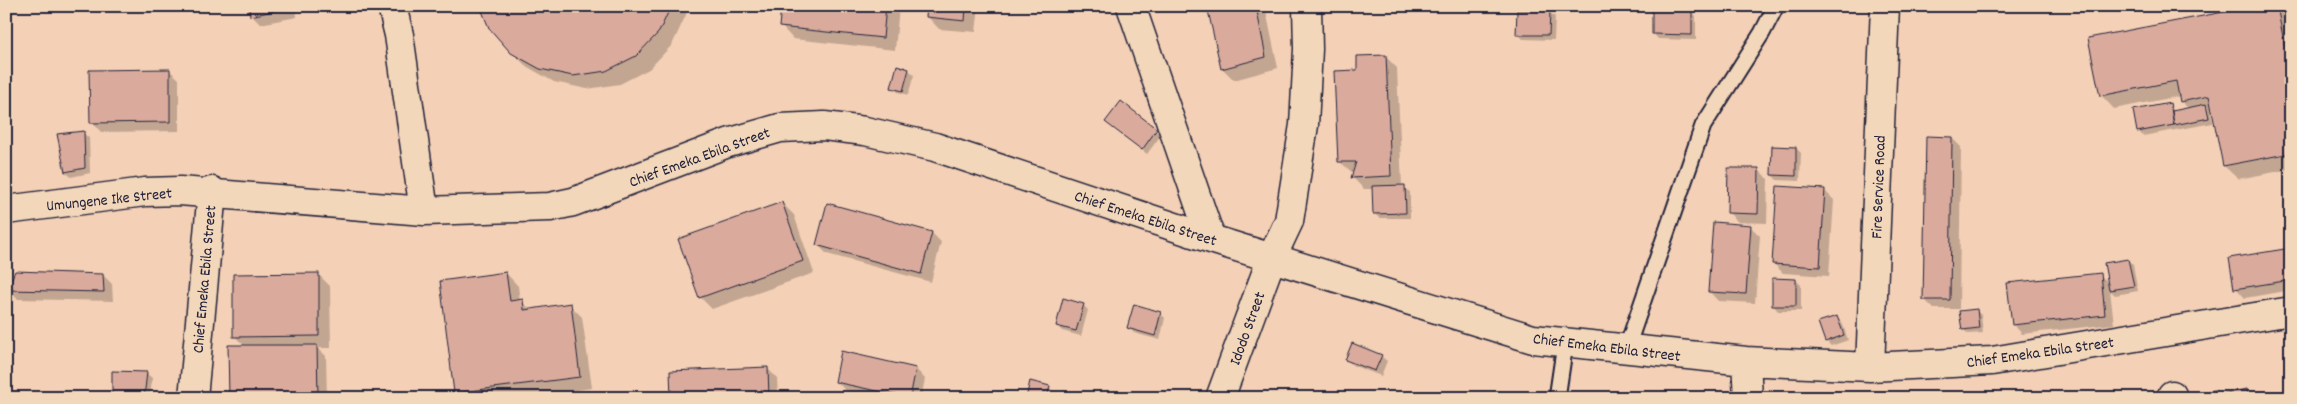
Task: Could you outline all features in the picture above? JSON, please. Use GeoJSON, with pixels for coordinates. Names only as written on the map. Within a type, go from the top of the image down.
{"type":"FeatureCollection","features":[{"type":"Feature","properties":{"kind":"street"},"geometry":{"type":"LineString","coordinates":[[392,6],[399,35],[424,211]]}},
{"type":"Feature","properties":{"kind":"street"},"geometry":{"type":"LineString","coordinates":[[1131,6],[1211,239]]}},
{"type":"Feature","properties":{"kind":"street","name":"Idodo Street"},"geometry":{"type":"LineString","coordinates":[[1220,398],[1272,257],[1289,221],[1302,135],[1308,49],[1307,6]]}},
{"type":"Feature","properties":{"kind":"street","name":"Fire Service Road"},"geometry":{"type":"LineString","coordinates":[[1870,367],[1885,6]]}},
{"type":"Feature","properties":{"kind":"street","name":"Chief Emeka Ebila Street"},"geometry":{"type":"LineString","coordinates":[[193,398],[212,192],[304,202],[424,211],[550,207],[582,199],[751,135],[780,128],[824,126],[865,131],[935,147],[1211,239],[1533,339],[1565,344],[1746,361],[1870,367],[1992,361],[2291,311]]}},
{"type":"Feature","properties":{"kind":"street","name":"Umungene Ike Street"},"geometry":{"type":"LineString","coordinates":[[6,210],[145,192],[212,192]]}},
{"type":"Feature","properties":{"kind":"street"},"geometry":{"type":"LineString","coordinates":[[1746,361],[1748,398]]}},
{"type":"Feature","properties":{"kind":"lane"},"geometry":{"type":"LineString","coordinates":[[1626,350],[1703,126],[1762,33],[1776,6]]}},
{"type":"Feature","properties":{"kind":"lane"},"geometry":{"type":"LineString","coordinates":[[1557,398],[1565,344]]}},
{"type":"Feature","properties":{"kind":"building"},"geometry":{"type":"Polygon","coordinates":[[[249,6],[288,6],[288,8],[250,16],[249,6]]]}},
{"type":"Feature","properties":{"kind":"building"},"geometry":{"type":"Polygon","coordinates":[[[480,6],[671,6],[659,32],[636,56],[606,71],[573,76],[540,69],[511,53],[489,28],[480,6]]]}},
{"type":"Feature","properties":{"kind":"building"},"geometry":{"type":"Polygon","coordinates":[[[781,6],[886,6],[883,38],[779,27],[781,6]]]}},
{"type":"Feature","properties":{"kind":"building"},"geometry":{"type":"Polygon","coordinates":[[[927,6],[966,6],[965,21],[926,17],[927,6]]]}},
{"type":"Feature","properties":{"kind":"building"},"geometry":{"type":"Polygon","coordinates":[[[1207,6],[1256,6],[1266,57],[1221,69],[1207,6]]]}},
{"type":"Feature","properties":{"kind":"building"},"geometry":{"type":"Polygon","coordinates":[[[2255,6],[2277,6],[2291,79],[2291,153],[2223,166],[2209,96],[2180,102],[2176,81],[2100,96],[2088,38],[2255,6]]]}},
{"type":"Feature","properties":{"kind":"building"},"geometry":{"type":"Polygon","coordinates":[[[1652,9],[1692,10],[1692,35],[1652,34],[1652,9]]]}},
{"type":"Feature","properties":{"kind":"building"},"geometry":{"type":"Polygon","coordinates":[[[1517,10],[1550,11],[1549,35],[1516,35],[1517,10]]]}},
{"type":"Feature","properties":{"kind":"building"},"geometry":{"type":"Polygon","coordinates":[[[1386,55],[1391,176],[1351,178],[1356,162],[1338,162],[1334,71],[1357,70],[1357,56],[1386,55]]]}},
{"type":"Feature","properties":{"kind":"building"},"geometry":{"type":"Polygon","coordinates":[[[897,65],[909,69],[903,91],[891,88],[897,65]]]}},
{"type":"Feature","properties":{"kind":"building"},"geometry":{"type":"Polygon","coordinates":[[[170,69],[170,122],[90,123],[89,70],[170,69]]]}},
{"type":"Feature","properties":{"kind":"building"},"geometry":{"type":"Polygon","coordinates":[[[1121,101],[1157,129],[1142,150],[1105,122],[1121,101]]]}},
{"type":"Feature","properties":{"kind":"building"},"geometry":{"type":"Polygon","coordinates":[[[2170,103],[2174,125],[2137,132],[2133,110],[2170,103]]]}},
{"type":"Feature","properties":{"kind":"building"},"geometry":{"type":"Polygon","coordinates":[[[2206,104],[2209,118],[2174,125],[2172,111],[2206,104]]]}},
{"type":"Feature","properties":{"kind":"building"},"geometry":{"type":"Polygon","coordinates":[[[84,131],[85,168],[65,172],[57,134],[84,131]]]}},
{"type":"Feature","properties":{"kind":"building"},"geometry":{"type":"Polygon","coordinates":[[[1926,136],[1952,137],[1950,300],[1923,300],[1926,136]]]}},
{"type":"Feature","properties":{"kind":"building"},"geometry":{"type":"Polygon","coordinates":[[[1772,146],[1796,147],[1796,176],[1771,175],[1772,146]]]}},
{"type":"Feature","properties":{"kind":"building"},"geometry":{"type":"Polygon","coordinates":[[[1728,168],[1759,168],[1758,214],[1727,213],[1728,168]]]}},
{"type":"Feature","properties":{"kind":"building"},"geometry":{"type":"Polygon","coordinates":[[[1405,185],[1406,213],[1373,214],[1372,186],[1405,185]]]}},
{"type":"Feature","properties":{"kind":"building"},"geometry":{"type":"Polygon","coordinates":[[[1777,186],[1825,189],[1820,267],[1772,264],[1777,186]]]}},
{"type":"Feature","properties":{"kind":"building"},"geometry":{"type":"Polygon","coordinates":[[[782,202],[803,261],[699,298],[678,239],[782,202]]]}},
{"type":"Feature","properties":{"kind":"building"},"geometry":{"type":"Polygon","coordinates":[[[827,203],[932,232],[921,274],[816,245],[827,203]]]}},
{"type":"Feature","properties":{"kind":"building"},"geometry":{"type":"Polygon","coordinates":[[[1713,222],[1751,225],[1746,294],[1708,292],[1713,222]]]}},
{"type":"Feature","properties":{"kind":"building"},"geometry":{"type":"Polygon","coordinates":[[[2291,248],[2291,280],[2234,289],[2229,258],[2291,248]]]}},
{"type":"Feature","properties":{"kind":"building"},"geometry":{"type":"Polygon","coordinates":[[[2128,259],[2134,286],[2109,290],[2104,263],[2128,259]]]}},
{"type":"Feature","properties":{"kind":"building"},"geometry":{"type":"Polygon","coordinates":[[[15,271],[103,274],[104,292],[7,290],[15,271]]]}},
{"type":"Feature","properties":{"kind":"building"},"geometry":{"type":"Polygon","coordinates":[[[506,272],[510,301],[523,299],[524,310],[571,303],[580,377],[454,393],[440,281],[506,272]]]}},
{"type":"Feature","properties":{"kind":"building"},"geometry":{"type":"Polygon","coordinates":[[[319,273],[319,336],[233,337],[233,274],[319,273]]]}},
{"type":"Feature","properties":{"kind":"building"},"geometry":{"type":"Polygon","coordinates":[[[2101,273],[2105,315],[2012,325],[2007,283],[2101,273]]]}},
{"type":"Feature","properties":{"kind":"building"},"geometry":{"type":"Polygon","coordinates":[[[1772,278],[1796,279],[1796,306],[1772,306],[1772,278]]]}},
{"type":"Feature","properties":{"kind":"building"},"geometry":{"type":"Polygon","coordinates":[[[1063,298],[1084,304],[1076,331],[1056,326],[1063,298]]]}},
{"type":"Feature","properties":{"kind":"building"},"geometry":{"type":"Polygon","coordinates":[[[1134,304],[1161,312],[1155,336],[1127,328],[1134,304]]]}},
{"type":"Feature","properties":{"kind":"building"},"geometry":{"type":"Polygon","coordinates":[[[1977,309],[1979,328],[1962,330],[1959,311],[1977,309]]]}},
{"type":"Feature","properties":{"kind":"building"},"geometry":{"type":"Polygon","coordinates":[[[1837,316],[1844,335],[1825,342],[1818,322],[1837,316]]]}},
{"type":"Feature","properties":{"kind":"building"},"geometry":{"type":"Polygon","coordinates":[[[1352,343],[1382,355],[1375,371],[1345,360],[1352,343]]]}},
{"type":"Feature","properties":{"kind":"building"},"geometry":{"type":"Polygon","coordinates":[[[228,345],[317,345],[318,398],[229,398],[228,345]]]}},
{"type":"Feature","properties":{"kind":"building"},"geometry":{"type":"Polygon","coordinates":[[[841,351],[916,368],[910,398],[835,382],[841,351]]]}},
{"type":"Feature","properties":{"kind":"building"},"geometry":{"type":"Polygon","coordinates":[[[768,367],[769,398],[671,398],[670,371],[768,367]]]}},
{"type":"Feature","properties":{"kind":"building"},"geometry":{"type":"Polygon","coordinates":[[[112,371],[147,372],[144,398],[112,398],[112,371]]]}},
{"type":"Feature","properties":{"kind":"building"},"geometry":{"type":"Polygon","coordinates":[[[1030,381],[1050,386],[1047,398],[1026,398],[1030,381]]]}},
{"type":"Feature","properties":{"kind":"building"},"geometry":{"type":"Polygon","coordinates":[[[2247,389],[2249,398],[2224,398],[2223,394],[2247,389]]]}},
{"type":"Feature","properties":{"kind":"building"},"geometry":{"type":"Polygon","coordinates":[[[2215,390],[2216,398],[2196,398],[2196,393],[2215,390]]]}},
{"type":"Feature","properties":{"kind":"building"},"geometry":{"type":"Polygon","coordinates":[[[998,392],[1019,398],[996,398],[998,392]]]}}]}
